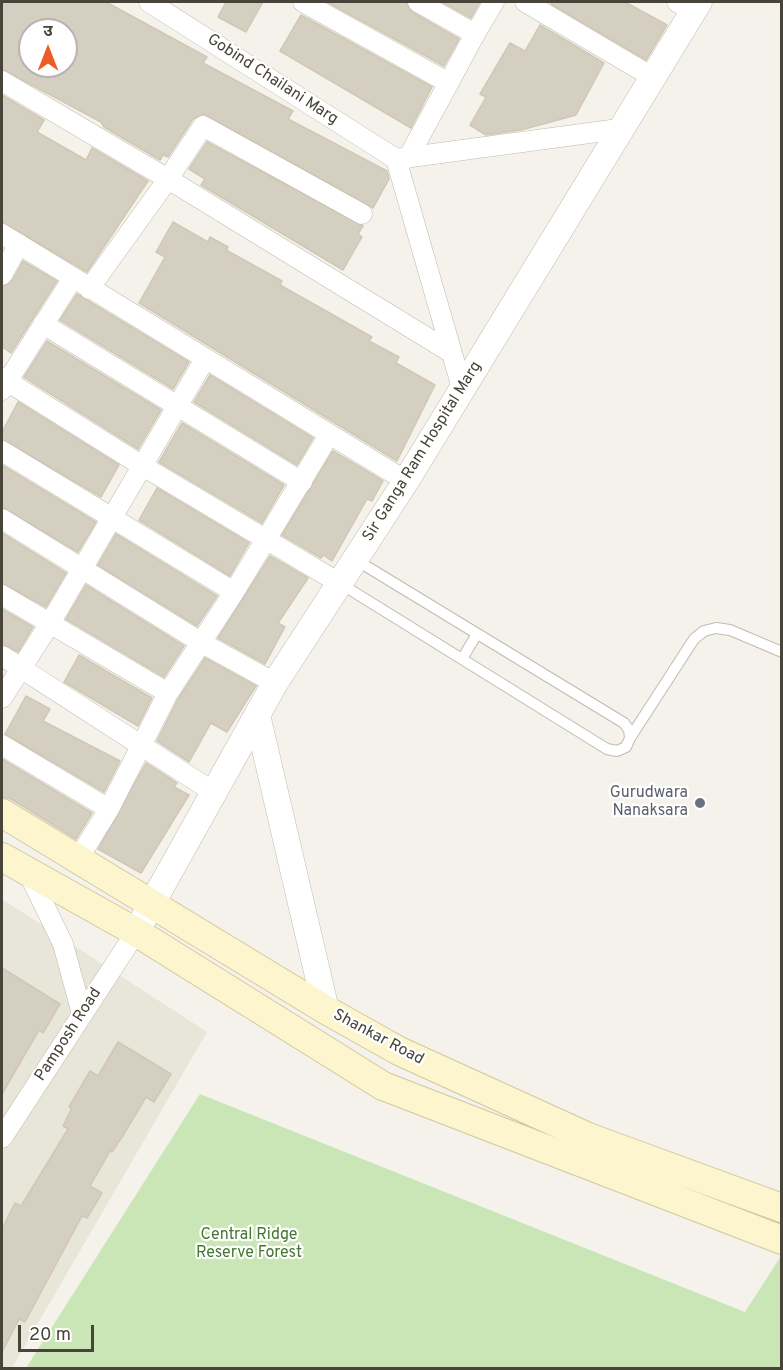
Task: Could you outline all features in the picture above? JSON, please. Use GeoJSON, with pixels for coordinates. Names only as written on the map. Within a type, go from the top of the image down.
{"type":"FeatureCollection","features":[{"type":"Feature","properties":{"kind":"main road","name":"Shankar Road"},"geometry":{"type":"LineString","coordinates":[[2,813],[326,1010],[399,1051],[588,1137],[782,1208]]}},
{"type":"Feature","properties":{"kind":"main road"},"geometry":{"type":"LineString","coordinates":[[2,857],[136,932],[383,1086],[782,1240]]}},
{"type":"Feature","properties":{"kind":"street","name":"Gobind Chailani Marg"},"geometry":{"type":"LineString","coordinates":[[149,2],[402,159]]}},
{"type":"Feature","properties":{"kind":"street"},"geometry":{"type":"LineString","coordinates":[[303,2],[449,83]]}},
{"type":"Feature","properties":{"kind":"street"},"geometry":{"type":"LineString","coordinates":[[418,2],[475,34]]}},
{"type":"Feature","properties":{"kind":"street"},"geometry":{"type":"LineString","coordinates":[[462,388],[402,159],[449,83],[494,2]]}},
{"type":"Feature","properties":{"kind":"street"},"geometry":{"type":"LineString","coordinates":[[525,2],[654,78]]}},
{"type":"Feature","properties":{"kind":"street","name":"Sir Ganga Ram Hospital Marg"},"geometry":{"type":"LineString","coordinates":[[136,932],[212,791],[275,683],[406,482],[619,129],[654,78],[690,5]]}},
{"type":"Feature","properties":{"kind":"street"},"geometry":{"type":"LineString","coordinates":[[2,81],[168,179],[452,353]]}},
{"type":"Feature","properties":{"kind":"street"},"geometry":{"type":"LineString","coordinates":[[341,584],[3,383],[43,324],[81,284],[168,179],[202,126],[362,214]]}},
{"type":"Feature","properties":{"kind":"street"},"geometry":{"type":"LineString","coordinates":[[402,159],[619,129]]}},
{"type":"Feature","properties":{"kind":"street"},"geometry":{"type":"LineString","coordinates":[[2,234],[406,482]]}},
{"type":"Feature","properties":{"kind":"street"},"geometry":{"type":"LineString","coordinates":[[2,275],[19,244]]}},
{"type":"Feature","properties":{"kind":"street"},"geometry":{"type":"LineString","coordinates":[[43,324],[302,482]]}},
{"type":"Feature","properties":{"kind":"street"},"geometry":{"type":"LineString","coordinates":[[2,698],[20,667],[50,625],[110,518],[205,359]]}},
{"type":"Feature","properties":{"kind":"street"},"geometry":{"type":"LineString","coordinates":[[78,859],[109,809],[168,693],[234,592],[329,435]]}},
{"type":"Feature","properties":{"kind":"street"},"geometry":{"type":"LineString","coordinates":[[2,451],[234,592]]}},
{"type":"Feature","properties":{"kind":"street"},"geometry":{"type":"LineString","coordinates":[[2,519],[202,643],[275,683]]}},
{"type":"Feature","properties":{"kind":"street"},"geometry":{"type":"LineString","coordinates":[[2,595],[168,693]]}},
{"type":"Feature","properties":{"kind":"street"},"geometry":{"type":"LineString","coordinates":[[2,656],[212,791]]}},
{"type":"Feature","properties":{"kind":"street"},"geometry":{"type":"LineString","coordinates":[[256,715],[326,1010]]}},
{"type":"Feature","properties":{"kind":"street"},"geometry":{"type":"LineString","coordinates":[[2,746],[109,809]]}},
{"type":"Feature","properties":{"kind":"street"},"geometry":{"type":"LineString","coordinates":[[28,872],[63,944],[82,1014]]}},
{"type":"Feature","properties":{"kind":"street","name":"Pamposh Road"},"geometry":{"type":"LineString","coordinates":[[2,1138],[136,932]]}},
{"type":"Feature","properties":{"kind":"lane"},"geometry":{"type":"LineString","coordinates":[[356,560],[624,723],[629,730],[630,738]]}},
{"type":"Feature","properties":{"kind":"lane"},"geometry":{"type":"LineString","coordinates":[[341,584],[607,749],[617,751],[626,747],[694,639],[704,631],[716,628],[730,630],[782,652]]}},
{"type":"Feature","properties":{"kind":"lane"},"geometry":{"type":"LineString","coordinates":[[462,659],[477,634]]}},
{"type":"Feature","properties":{"kind":"shaded area"},"geometry":{"type":"Polygon","coordinates":[[[2,899],[207,1032],[12,1368],[2,1368],[2,899]]]}},
{"type":"Feature","properties":{"kind":"green space","name":"Central Ridge Reserve Forest"},"geometry":{"type":"Polygon","coordinates":[[[200,1094],[745,1312],[781,1256],[781,1368],[26,1368],[200,1094]]]}},
{"type":"Feature","properties":{"kind":"building"},"geometry":{"type":"Polygon","coordinates":[[[2,2],[106,2],[207,57],[203,63],[293,111],[288,119],[387,171],[389,179],[373,208],[204,114],[193,119],[168,157],[163,155],[160,160],[104,127],[101,122],[19,78],[78,78],[78,18],[18,18],[18,78],[2,69],[2,2]]]}},
{"type":"Feature","properties":{"kind":"building"},"geometry":{"type":"Polygon","coordinates":[[[226,2],[263,2],[246,32],[218,17],[226,2]]]}},
{"type":"Feature","properties":{"kind":"building"},"geometry":{"type":"Polygon","coordinates":[[[327,2],[406,2],[412,12],[459,39],[444,66],[327,2]]]}},
{"type":"Feature","properties":{"kind":"building"},"geometry":{"type":"Polygon","coordinates":[[[442,2],[480,2],[471,18],[442,2]]]}},
{"type":"Feature","properties":{"kind":"building"},"geometry":{"type":"Polygon","coordinates":[[[553,2],[625,2],[667,25],[646,60],[551,4],[553,2]]]}},
{"type":"Feature","properties":{"kind":"building"},"geometry":{"type":"Polygon","coordinates":[[[301,15],[432,87],[411,128],[280,51],[301,15]]]}},
{"type":"Feature","properties":{"kind":"building"},"geometry":{"type":"Polygon","coordinates":[[[540,25],[604,63],[576,115],[521,130],[486,135],[470,125],[486,97],[480,94],[510,43],[525,51],[540,25]]]}},
{"type":"Feature","properties":{"kind":"building"},"geometry":{"type":"Polygon","coordinates":[[[2,95],[44,120],[37,132],[86,160],[92,148],[148,181],[87,272],[2,222],[2,95]]]}},
{"type":"Feature","properties":{"kind":"building"},"geometry":{"type":"Polygon","coordinates":[[[207,142],[363,226],[358,234],[362,237],[343,270],[201,185],[205,179],[189,169],[207,142]]]}},
{"type":"Feature","properties":{"kind":"building"},"geometry":{"type":"Polygon","coordinates":[[[173,222],[208,242],[210,237],[228,247],[226,250],[282,281],[280,285],[372,337],[369,341],[399,357],[396,363],[435,385],[397,461],[139,303],[165,257],[156,252],[173,222]]]}},
{"type":"Feature","properties":{"kind":"building"},"geometry":{"type":"Polygon","coordinates":[[[23,261],[57,281],[11,353],[2,347],[2,287],[12,281],[23,261]]]}},
{"type":"Feature","properties":{"kind":"building"},"geometry":{"type":"Polygon","coordinates":[[[77,294],[189,362],[173,389],[60,320],[77,294]]]}},
{"type":"Feature","properties":{"kind":"building"},"geometry":{"type":"Polygon","coordinates":[[[47,341],[161,410],[138,449],[24,377],[47,341]]]}},
{"type":"Feature","properties":{"kind":"building"},"geometry":{"type":"Polygon","coordinates":[[[210,375],[313,438],[297,465],[194,402],[210,375]]]}},
{"type":"Feature","properties":{"kind":"building"},"geometry":{"type":"Polygon","coordinates":[[[18,402],[119,465],[101,497],[2,439],[2,432],[18,402]]]}},
{"type":"Feature","properties":{"kind":"building"},"geometry":{"type":"Polygon","coordinates":[[[182,423],[284,485],[262,523],[159,462],[182,423]]]}},
{"type":"Feature","properties":{"kind":"building"},"geometry":{"type":"Polygon","coordinates":[[[333,451],[383,481],[372,501],[367,499],[332,561],[323,555],[321,558],[282,535],[333,451]]]}},
{"type":"Feature","properties":{"kind":"building"},"geometry":{"type":"Polygon","coordinates":[[[2,465],[96,522],[78,552],[2,507],[2,465]]]}},
{"type":"Feature","properties":{"kind":"building"},"geometry":{"type":"Polygon","coordinates":[[[157,488],[249,543],[230,576],[139,520],[157,488]]]}},
{"type":"Feature","properties":{"kind":"building"},"geometry":{"type":"Polygon","coordinates":[[[2,533],[66,573],[46,607],[2,583],[2,533]]]}},
{"type":"Feature","properties":{"kind":"building"},"geometry":{"type":"Polygon","coordinates":[[[116,534],[217,596],[197,626],[98,565],[116,534]]]}},
{"type":"Feature","properties":{"kind":"building"},"geometry":{"type":"Polygon","coordinates":[[[270,556],[308,578],[278,623],[285,627],[265,664],[218,638],[270,556]]]}},
{"type":"Feature","properties":{"kind":"building"},"geometry":{"type":"Polygon","coordinates":[[[86,585],[184,646],[164,677],[66,619],[86,585]]]}},
{"type":"Feature","properties":{"kind":"building"},"geometry":{"type":"Polygon","coordinates":[[[2,609],[33,627],[18,652],[2,644],[2,609]]]}},
{"type":"Feature","properties":{"kind":"building"},"geometry":{"type":"Polygon","coordinates":[[[79,655],[152,698],[138,726],[64,682],[79,655]]]}},
{"type":"Feature","properties":{"kind":"building"},"geometry":{"type":"Polygon","coordinates":[[[205,658],[256,686],[227,732],[211,723],[189,762],[157,741],[178,699],[205,658]]]}},
{"type":"Feature","properties":{"kind":"building"},"geometry":{"type":"Polygon","coordinates":[[[26,696],[50,709],[43,721],[120,761],[104,792],[5,734],[26,696]]]}},
{"type":"Feature","properties":{"kind":"building"},"geometry":{"type":"Polygon","coordinates":[[[2,759],[92,813],[76,839],[11,799],[2,797],[2,759]]]}},
{"type":"Feature","properties":{"kind":"building"},"geometry":{"type":"Polygon","coordinates":[[[146,763],[177,783],[174,787],[189,795],[141,873],[98,849],[146,763]]]}},
{"type":"Feature","properties":{"kind":"building"},"geometry":{"type":"Polygon","coordinates":[[[2,968],[60,1004],[43,1033],[39,1030],[2,1094],[2,968]]]}},
{"type":"Feature","properties":{"kind":"building"},"geometry":{"type":"Polygon","coordinates":[[[118,1042],[171,1074],[154,1102],[146,1097],[112,1152],[110,1151],[90,1186],[102,1193],[87,1218],[82,1216],[25,1322],[19,1319],[2,1352],[2,1229],[15,1203],[21,1206],[68,1129],[63,1126],[72,1108],[69,1107],[90,1071],[98,1076],[118,1042]]]}},
{"type":"Feature","properties":{"kind":"place","name":"Gurudwara Nanaksara"},"geometry":{"type":"Point","coordinates":[700,803]}}]}
